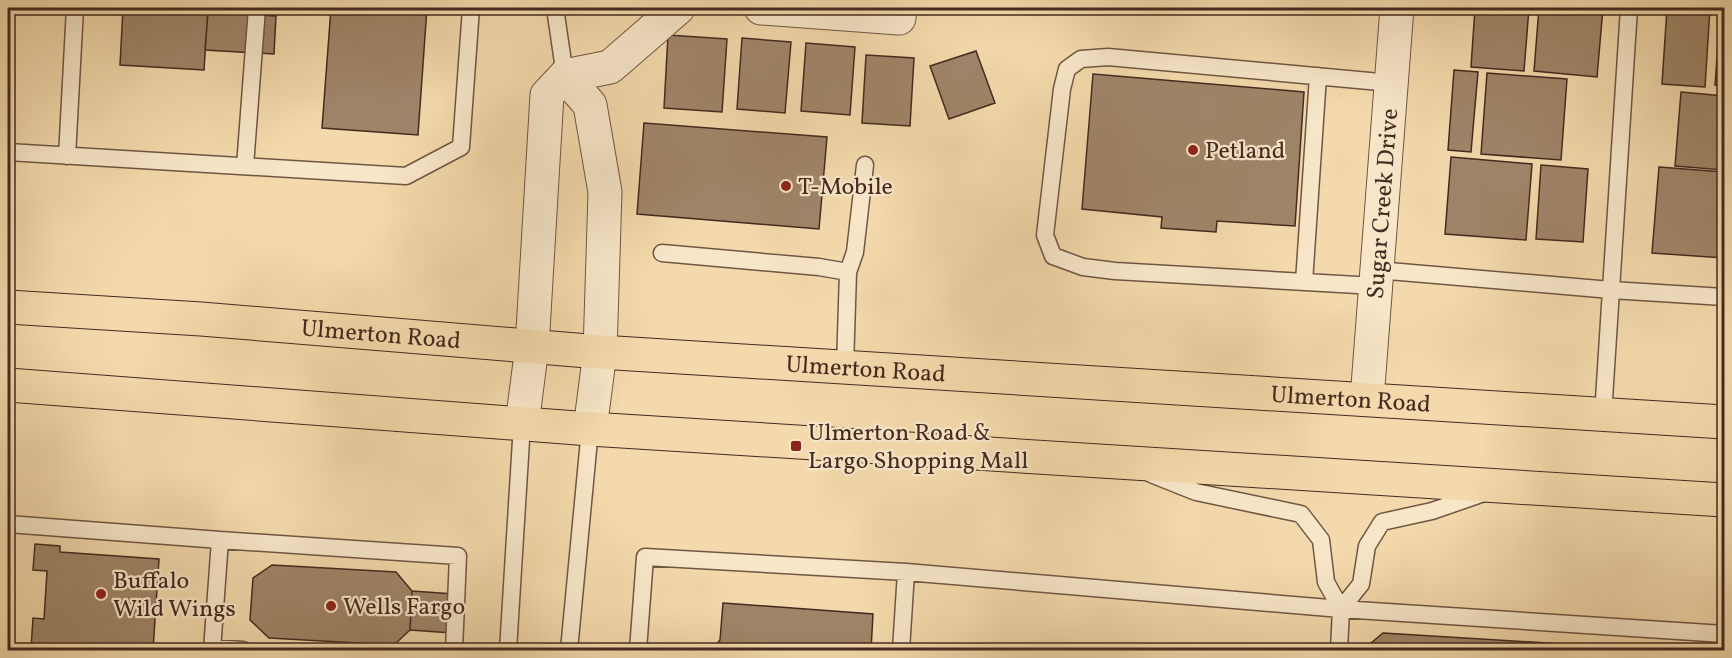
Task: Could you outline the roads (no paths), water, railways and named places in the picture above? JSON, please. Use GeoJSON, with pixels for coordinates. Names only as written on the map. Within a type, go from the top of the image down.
{"type":"FeatureCollection","features":[{"type":"Feature","properties":{"kind":"main road","name":"Ulmerton Road"},"geometry":{"type":"LineString","coordinates":[[8,307],[201,319],[600,352],[1725,422]]}},
{"type":"Feature","properties":{"kind":"main road"},"geometry":{"type":"LineString","coordinates":[[8,385],[591,429],[1725,500]]}},
{"type":"Feature","properties":{"kind":"street"},"geometry":{"type":"LineString","coordinates":[[522,424],[532,347],[547,95],[565,76],[610,67],[678,8]]}},
{"type":"Feature","properties":{"kind":"street"},"geometry":{"type":"LineString","coordinates":[[761,8],[899,18],[900,8]]}},
{"type":"Feature","properties":{"kind":"street","name":"Sugar Creek Drive"},"geometry":{"type":"LineString","coordinates":[[1367,399],[1397,8]]}},
{"type":"Feature","properties":{"kind":"street"},"geometry":{"type":"LineString","coordinates":[[565,76],[590,105],[605,192],[600,352],[591,429]]}},
{"type":"Feature","properties":{"kind":"lane"},"geometry":{"type":"LineString","coordinates":[[67,156],[75,8]]}},
{"type":"Feature","properties":{"kind":"lane"},"geometry":{"type":"LineString","coordinates":[[245,166],[257,8]]}},
{"type":"Feature","properties":{"kind":"lane"},"geometry":{"type":"LineString","coordinates":[[8,152],[406,176],[461,147],[471,8]]}},
{"type":"Feature","properties":{"kind":"lane"},"geometry":{"type":"LineString","coordinates":[[555,8],[565,76]]}},
{"type":"Feature","properties":{"kind":"lane"},"geometry":{"type":"LineString","coordinates":[[1604,415],[1629,8]]}},
{"type":"Feature","properties":{"kind":"lane"},"geometry":{"type":"LineString","coordinates":[[1391,83],[1108,57],[1081,59],[1067,69],[1062,89],[1045,235],[1053,256],[1083,267],[1115,271],[1304,282],[1376,278],[1725,297]]}},
{"type":"Feature","properties":{"kind":"lane"},"geometry":{"type":"LineString","coordinates":[[1304,282],[1318,76]]}},
{"type":"Feature","properties":{"kind":"lane"},"geometry":{"type":"LineString","coordinates":[[845,367],[848,272],[855,252],[865,165]]}},
{"type":"Feature","properties":{"kind":"lane"},"geometry":{"type":"LineString","coordinates":[[662,253],[819,267],[848,272]]}},
{"type":"Feature","properties":{"kind":"lane"},"geometry":{"type":"LineString","coordinates":[[508,651],[522,424]]}},
{"type":"Feature","properties":{"kind":"lane"},"geometry":{"type":"LineString","coordinates":[[569,651],[591,429]]}},
{"type":"Feature","properties":{"kind":"lane"},"geometry":{"type":"LineString","coordinates":[[1125,464],[1196,492],[1301,514],[1321,540],[1326,582],[1341,609],[1339,651]]}},
{"type":"Feature","properties":{"kind":"lane"},"geometry":{"type":"LineString","coordinates":[[1341,609],[1361,584],[1367,546],[1382,522],[1432,511],[1503,486]]}},
{"type":"Feature","properties":{"kind":"lane"},"geometry":{"type":"LineString","coordinates":[[8,524],[458,556],[454,651]]}},
{"type":"Feature","properties":{"kind":"lane"},"geometry":{"type":"LineString","coordinates":[[220,540],[212,650],[243,651]]}},
{"type":"Feature","properties":{"kind":"lane"},"geometry":{"type":"LineString","coordinates":[[638,651],[645,557],[906,572],[1341,609],[1725,634]]}},
{"type":"Feature","properties":{"kind":"lane"},"geometry":{"type":"LineString","coordinates":[[901,651],[906,572]]}},
{"type":"Feature","properties":{"kind":"place","name":"Petland"},"geometry":{"type":"Point","coordinates":[1193,150]}},
{"type":"Feature","properties":{"kind":"place","name":"T-Mobile"},"geometry":{"type":"Point","coordinates":[786,186]}},
{"type":"Feature","properties":{"kind":"place","name":"Ulmerton Road & Largo Shopping Mall"},"geometry":{"type":"Point","coordinates":[796,446]}},
{"type":"Feature","properties":{"kind":"place","name":"Buffalo Wild Wings"},"geometry":{"type":"Point","coordinates":[101,594]}},
{"type":"Feature","properties":{"kind":"place","name":"Wells Fargo"},"geometry":{"type":"Point","coordinates":[331,606]}}]}
